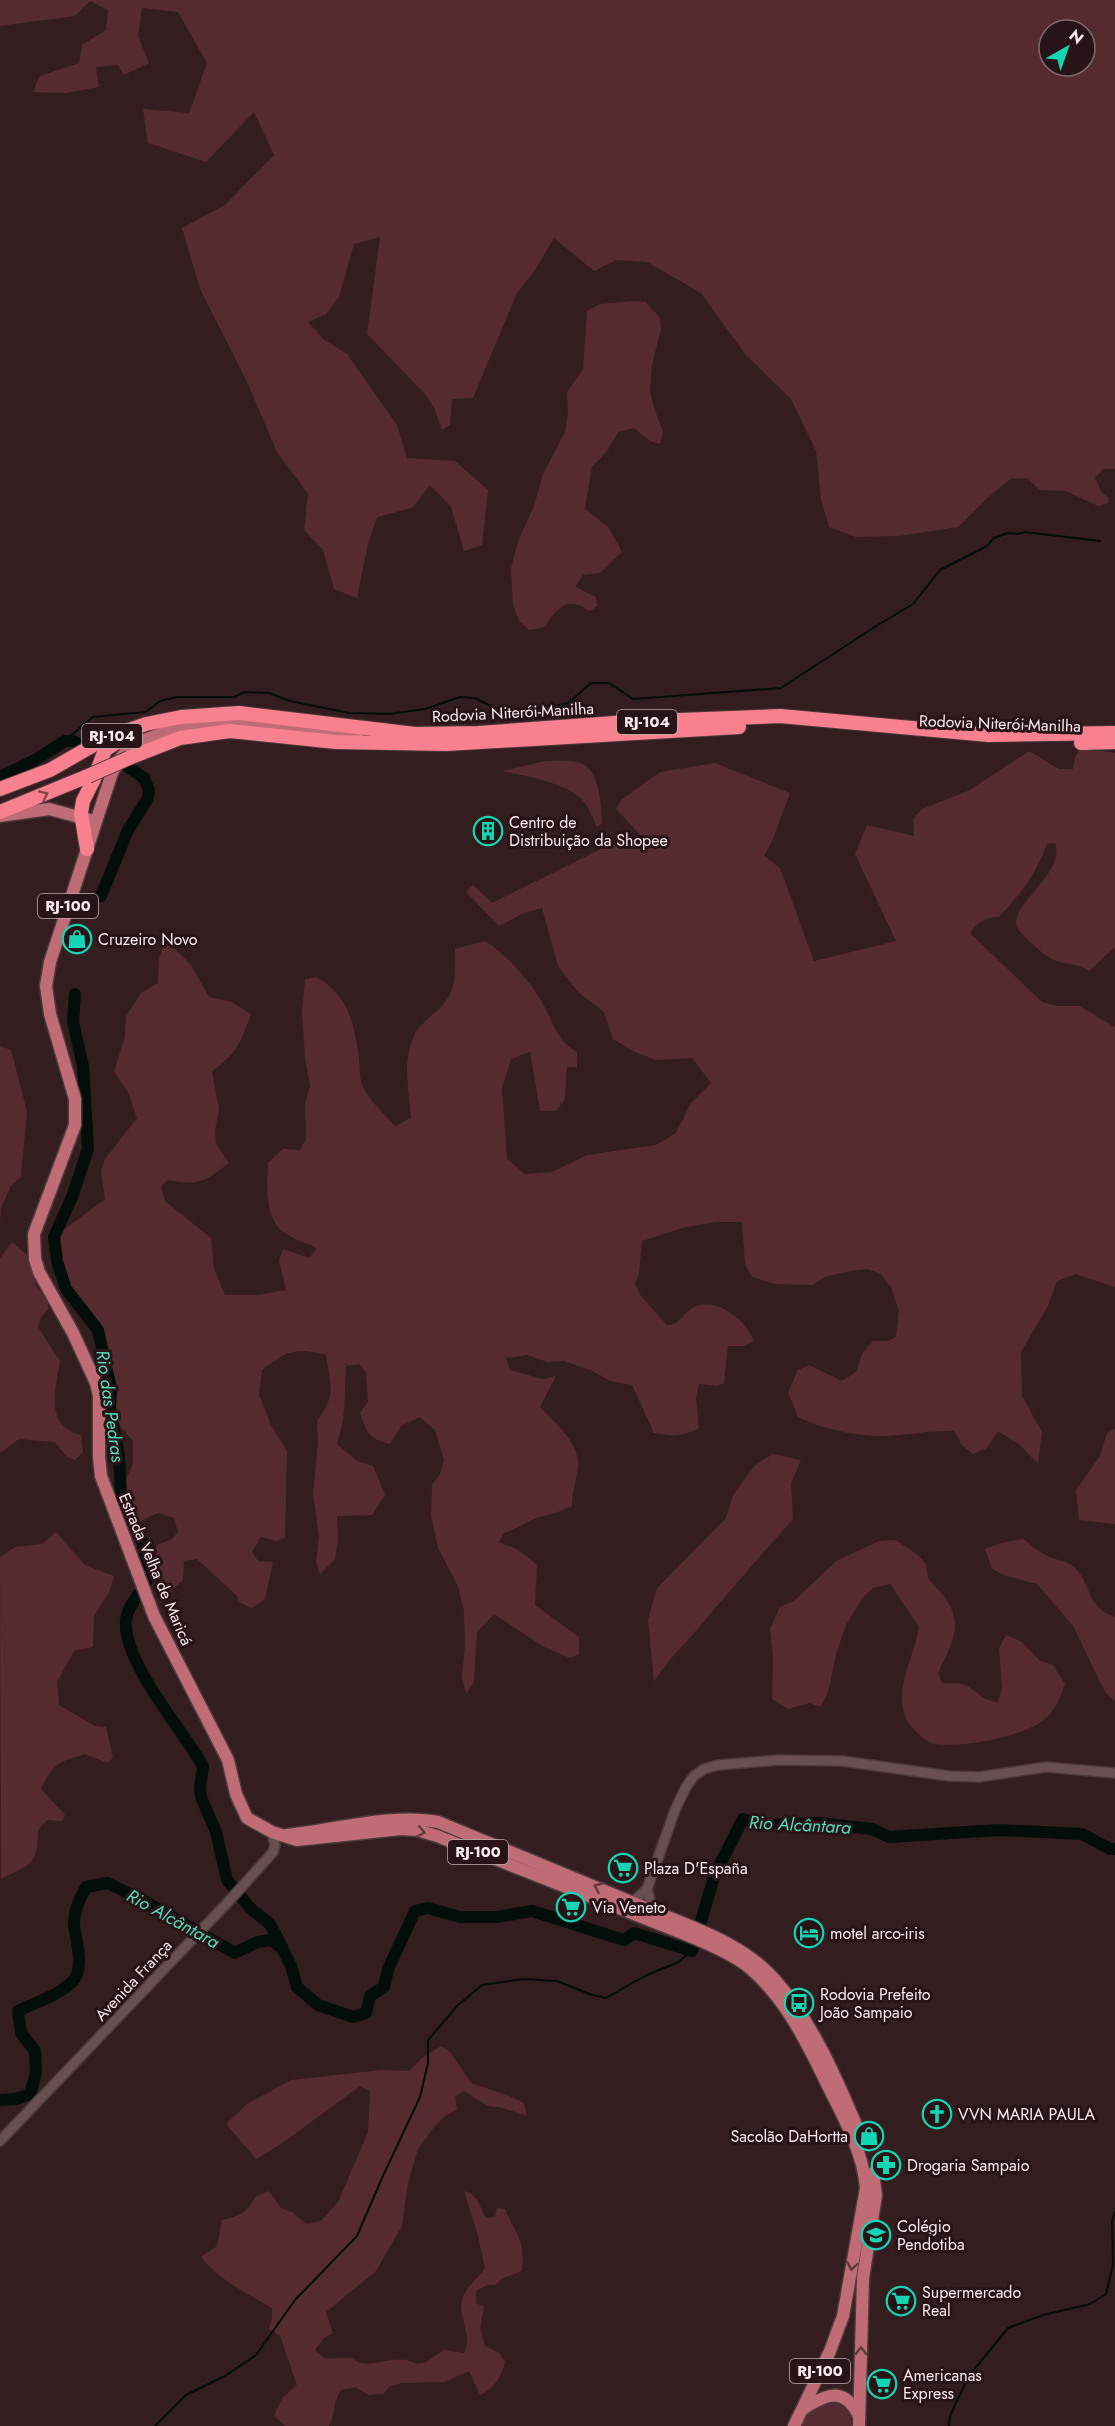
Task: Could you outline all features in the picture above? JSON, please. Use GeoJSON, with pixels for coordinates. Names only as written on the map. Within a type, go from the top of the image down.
{"type":"FeatureCollection","features":[{"type":"Feature","properties":{"kind":"highway","name":"Rodovia Niterói-Manilha"},"geometry":{"type":"LineString","coordinates":[[0,789],[50,770],[90,746],[116,734],[146,724],[181,717],[258,714],[415,734],[479,733],[628,722],[780,716],[989,735],[1115,733]]}},
{"type":"Feature","properties":{"kind":"highway"},"geometry":{"type":"LineString","coordinates":[[87,849],[82,818],[83,801],[102,757],[113,743],[181,717]]}},
{"type":"Feature","properties":{"kind":"highway","name":"Rodovia Niterói-Manilha"},"geometry":{"type":"LineString","coordinates":[[0,814],[180,738],[230,731],[336,742],[482,743],[632,732],[793,725],[993,742],[1115,742]]}},
{"type":"Feature","properties":{"kind":"highway"},"geometry":{"type":"LineString","coordinates":[[50,770],[89,756],[102,757],[109,763],[112,773]]}},
{"type":"Feature","properties":{"kind":"main road"},"geometry":{"type":"LineString","coordinates":[[112,773],[125,753],[140,742],[181,727],[214,722],[235,721],[315,730],[386,744]]}},
{"type":"Feature","properties":{"kind":"main road","name":"RJ-100"},"geometry":{"type":"LineString","coordinates":[[87,849],[112,773]]}},
{"type":"Feature","properties":{"kind":"main road"},"geometry":{"type":"LineString","coordinates":[[0,814],[12,816],[45,810],[92,820],[98,816]]}},
{"type":"Feature","properties":{"kind":"main road"},"geometry":{"type":"LineString","coordinates":[[65,814],[74,824],[87,849]]}},
{"type":"Feature","properties":{"kind":"main road","name":"Estrada Velha de Maricá"},"geometry":{"type":"LineString","coordinates":[[87,849],[50,962],[47,983],[50,1014],[75,1099],[75,1125],[34,1234],[35,1259],[39,1272],[73,1333],[96,1383],[99,1396],[101,1476],[151,1608],[228,1760],[242,1811],[255,1824],[276,1834],[303,1841],[401,1829],[417,1830],[669,1923],[762,1967],[793,2004],[813,2036],[844,2098],[873,2170],[876,2195],[863,2278],[859,2421]]}},
{"type":"Feature","properties":{"kind":"main road","name":"Estrada Velha de Maricá"},"geometry":{"type":"LineString","coordinates":[[276,1834],[419,1818],[438,1822],[633,1902],[653,1911],[669,1923]]}},
{"type":"Feature","properties":{"kind":"main road","name":"Estrada Velha de Maricá"},"geometry":{"type":"LineString","coordinates":[[721,1946],[752,1970],[782,2004],[815,2059],[860,2155],[866,2188],[843,2316],[834,2342],[794,2426]]}},
{"type":"Feature","properties":{"kind":"main road"},"geometry":{"type":"LineString","coordinates":[[843,2316],[855,2310],[862,2318]]}},
{"type":"Feature","properties":{"kind":"main road"},"geometry":{"type":"LineString","coordinates":[[802,2410],[826,2396],[834,2395],[844,2398],[853,2405],[859,2421]]}},
{"type":"Feature","properties":{"kind":"street"},"geometry":{"type":"LineString","coordinates":[[633,1902],[647,1889],[675,1810],[686,1787],[694,1776],[704,1769],[718,1765],[779,1760],[842,1761],[950,1776],[979,1777],[1046,1767],[1115,1773]]}},
{"type":"Feature","properties":{"kind":"street","name":"Avenida França"},"geometry":{"type":"LineString","coordinates":[[0,2141],[273,1852],[276,1834]]}},
{"type":"Feature","properties":{"kind":"street"},"geometry":{"type":"LineString","coordinates":[[647,1889],[653,1911]]}},
{"type":"Feature","properties":{"kind":"shaded area"},"geometry":{"type":"Polygon","coordinates":[[[0,0],[1115,0],[1115,469],[1103,469],[1095,478],[1102,493],[1109,498],[1108,503],[1098,506],[1066,491],[1040,490],[1027,478],[1010,479],[958,527],[899,536],[856,537],[829,527],[821,499],[816,451],[791,399],[745,354],[701,293],[647,262],[616,260],[594,271],[554,238],[535,270],[517,293],[473,398],[452,399],[450,425],[442,430],[435,410],[426,395],[367,334],[380,237],[354,244],[339,297],[326,314],[308,322],[323,339],[347,354],[397,425],[407,458],[455,461],[488,490],[482,545],[464,551],[451,507],[430,485],[412,508],[377,517],[368,544],[357,598],[334,589],[323,550],[304,530],[308,494],[277,452],[247,382],[200,289],[182,228],[225,205],[274,155],[254,112],[206,162],[148,143],[143,109],[189,113],[207,63],[178,12],[142,8],[138,36],[149,63],[124,75],[118,65],[96,67],[99,87],[65,93],[33,92],[40,76],[79,63],[82,45],[106,30],[108,10],[90,1],[75,16],[0,26],[0,0]]]}},
{"type":"Feature","properties":{"kind":"shaded area"},"geometry":{"type":"Polygon","coordinates":[[[646,302],[660,318],[661,329],[652,365],[650,391],[663,432],[660,444],[650,441],[634,428],[618,432],[608,450],[592,467],[585,509],[609,528],[622,552],[600,573],[583,575],[575,587],[596,597],[597,606],[591,611],[578,605],[567,604],[554,614],[545,627],[529,630],[520,622],[513,606],[511,568],[543,474],[565,432],[568,413],[567,392],[583,369],[587,311],[600,304],[646,302]]]}},
{"type":"Feature","properties":{"kind":"shaded area"},"geometry":{"type":"Polygon","coordinates":[[[1081,748],[1115,753],[1115,948],[1089,971],[1050,958],[1029,941],[1017,927],[1021,909],[1053,865],[1056,854],[1055,843],[1047,844],[1027,883],[999,917],[982,921],[970,933],[1042,1002],[1058,1006],[1079,1006],[1115,1027],[1115,1287],[1076,1274],[1057,1281],[1048,1306],[1021,1352],[1022,1396],[1042,1432],[1038,1464],[1019,1444],[998,1431],[987,1448],[973,1454],[962,1445],[954,1431],[889,1436],[869,1435],[827,1428],[798,1417],[788,1392],[798,1370],[809,1365],[842,1381],[856,1372],[862,1354],[873,1341],[888,1341],[896,1337],[899,1311],[891,1287],[881,1274],[867,1269],[824,1277],[813,1285],[774,1284],[752,1277],[745,1264],[742,1222],[716,1222],[686,1227],[642,1241],[639,1273],[635,1284],[641,1296],[667,1325],[678,1321],[694,1307],[703,1304],[712,1305],[721,1307],[737,1318],[754,1341],[743,1346],[728,1346],[724,1383],[717,1386],[699,1384],[696,1398],[699,1428],[677,1435],[654,1433],[632,1385],[610,1381],[593,1371],[564,1361],[547,1362],[528,1355],[506,1358],[510,1370],[542,1379],[556,1376],[540,1407],[570,1440],[578,1465],[572,1506],[504,1533],[499,1542],[519,1550],[537,1565],[535,1605],[579,1637],[579,1654],[570,1658],[544,1647],[494,1614],[477,1632],[474,1682],[466,1694],[462,1677],[465,1645],[464,1611],[458,1586],[438,1548],[431,1516],[432,1485],[440,1474],[444,1460],[435,1430],[420,1417],[401,1426],[390,1444],[369,1434],[360,1413],[368,1402],[366,1373],[359,1364],[346,1366],[344,1414],[337,1444],[357,1461],[373,1466],[385,1495],[372,1515],[337,1516],[338,1539],[335,1559],[320,1574],[316,1562],[319,1536],[313,1494],[318,1443],[317,1421],[330,1397],[330,1382],[326,1355],[307,1351],[292,1352],[262,1370],[259,1395],[271,1425],[287,1451],[285,1538],[277,1541],[261,1537],[252,1552],[258,1561],[273,1562],[265,1599],[252,1608],[239,1602],[237,1596],[197,1559],[184,1561],[183,1580],[169,1593],[157,1561],[156,1545],[171,1540],[178,1532],[174,1518],[158,1513],[137,1523],[128,1504],[124,1483],[133,1464],[133,1441],[117,1422],[112,1372],[105,1339],[66,1289],[57,1261],[54,1237],[105,1199],[101,1172],[105,1159],[137,1118],[128,1092],[114,1072],[125,1036],[126,1016],[142,992],[158,983],[159,959],[165,939],[191,965],[209,997],[232,1002],[251,1014],[233,1053],[212,1071],[219,1109],[215,1130],[216,1144],[229,1163],[214,1175],[201,1181],[186,1183],[167,1180],[161,1187],[165,1201],[211,1238],[214,1269],[225,1295],[257,1295],[286,1290],[279,1261],[283,1249],[309,1258],[317,1248],[292,1237],[274,1222],[267,1188],[268,1163],[283,1149],[300,1150],[306,1139],[305,1104],[310,1086],[305,1058],[302,1012],[305,979],[317,977],[337,994],[343,1003],[355,1034],[363,1087],[395,1126],[411,1118],[407,1077],[410,1045],[418,1029],[448,998],[455,976],[455,949],[485,941],[501,953],[529,983],[563,1041],[577,1052],[577,1067],[567,1067],[565,1099],[556,1111],[540,1111],[530,1052],[511,1059],[502,1088],[507,1159],[525,1174],[552,1172],[587,1155],[656,1145],[676,1133],[691,1103],[711,1083],[692,1058],[656,1060],[635,1052],[613,1039],[604,1012],[578,992],[558,966],[542,908],[524,913],[499,926],[466,892],[473,885],[492,903],[605,847],[623,841],[646,841],[616,809],[621,800],[660,772],[715,763],[790,793],[764,856],[780,868],[814,961],[896,941],[855,854],[867,825],[914,836],[913,819],[922,809],[968,791],[1029,751],[1059,769],[1073,769],[1075,757],[1081,748]]]}},
{"type":"Feature","properties":{"kind":"shaded area"},"geometry":{"type":"Polygon","coordinates":[[[546,761],[572,761],[580,763],[592,772],[598,789],[602,823],[597,827],[584,802],[568,790],[546,781],[502,771],[546,761]]]}},
{"type":"Feature","properties":{"kind":"shaded area"},"geometry":{"type":"Polygon","coordinates":[[[0,1046],[11,1050],[27,1111],[21,1176],[11,1186],[1,1208],[0,1226],[0,1046]]]}},
{"type":"Feature","properties":{"kind":"shaded area"},"geometry":{"type":"Polygon","coordinates":[[[12,1242],[27,1255],[37,1288],[45,1295],[49,1308],[41,1317],[38,1327],[60,1361],[55,1394],[57,1415],[61,1423],[69,1430],[81,1435],[83,1452],[75,1460],[67,1457],[55,1442],[19,1439],[0,1453],[0,1258],[12,1242]]]}},
{"type":"Feature","properties":{"kind":"shaded area"},"geometry":{"type":"Polygon","coordinates":[[[1115,1429],[1115,1524],[1079,1520],[1076,1490],[1100,1456],[1107,1433],[1115,1429]]]}},
{"type":"Feature","properties":{"kind":"shaded area"},"geometry":{"type":"Polygon","coordinates":[[[773,1454],[801,1460],[791,1483],[793,1519],[673,1656],[654,1682],[648,1620],[657,1588],[726,1518],[733,1495],[755,1465],[773,1454]]]}},
{"type":"Feature","properties":{"kind":"shaded area"},"geometry":{"type":"Polygon","coordinates":[[[56,1532],[85,1565],[114,1576],[110,1590],[94,1616],[93,1647],[74,1651],[57,1682],[59,1705],[95,1726],[106,1727],[113,1758],[107,1763],[85,1754],[63,1762],[53,1769],[41,1789],[65,1815],[62,1821],[47,1820],[38,1830],[38,1842],[31,1862],[1,1879],[0,1557],[15,1547],[42,1544],[56,1532]]]}},
{"type":"Feature","properties":{"kind":"shaded area"},"geometry":{"type":"Polygon","coordinates":[[[1023,1539],[1046,1555],[1072,1566],[1081,1575],[1099,1607],[1115,1617],[1115,1701],[1106,1693],[1073,1626],[1037,1584],[1006,1576],[992,1569],[985,1549],[1023,1539]]]}},
{"type":"Feature","properties":{"kind":"shaded area"},"geometry":{"type":"Polygon","coordinates":[[[895,1540],[922,1559],[929,1579],[943,1595],[954,1615],[954,1634],[938,1673],[942,1683],[964,1685],[983,1698],[998,1702],[1002,1688],[999,1648],[1006,1635],[1022,1642],[1040,1661],[1053,1665],[1065,1684],[1055,1707],[1045,1719],[1023,1731],[975,1743],[934,1744],[922,1737],[905,1716],[902,1693],[919,1627],[890,1584],[873,1588],[863,1597],[846,1625],[836,1654],[829,1689],[821,1707],[809,1703],[788,1709],[772,1699],[773,1657],[770,1628],[780,1607],[794,1601],[836,1561],[879,1541],[895,1540]]]}},
{"type":"Feature","properties":{"kind":"shaded area"},"geometry":{"type":"Polygon","coordinates":[[[441,2046],[450,2052],[471,2083],[524,2103],[527,2116],[488,2106],[464,2091],[455,2097],[457,2110],[445,2116],[435,2126],[418,2149],[408,2183],[402,2226],[376,2271],[326,2312],[333,2333],[324,2338],[315,2350],[323,2357],[351,2358],[360,2363],[403,2360],[417,2364],[425,2363],[444,2350],[464,2353],[467,2339],[461,2307],[462,2300],[469,2287],[485,2268],[464,2191],[476,2198],[486,2218],[495,2217],[497,2208],[505,2209],[521,2244],[522,2271],[501,2279],[496,2285],[487,2285],[476,2291],[476,2303],[484,2307],[480,2328],[485,2346],[499,2353],[505,2362],[502,2372],[497,2382],[480,2395],[469,2371],[444,2382],[401,2383],[390,2386],[383,2394],[368,2395],[355,2387],[341,2390],[329,2426],[285,2426],[274,2416],[282,2398],[297,2385],[280,2336],[269,2329],[272,2308],[225,2280],[201,2257],[217,2246],[222,2220],[242,2213],[256,2196],[269,2191],[281,2208],[292,2212],[306,2224],[321,2221],[338,2202],[368,2132],[370,2091],[360,2086],[281,2144],[256,2159],[226,2124],[247,2104],[291,2080],[382,2070],[409,2071],[422,2058],[441,2046]]]}},
{"type":"Feature","properties":{"kind":"shaded area"},"geometry":{"type":"Polygon","coordinates":[[[822,2400],[841,2401],[850,2411],[852,2426],[797,2426],[802,2415],[822,2400]]]}},
{"type":"Feature","properties":{"kind":"waterway"},"geometry":{"type":"LineString","coordinates":[[62,743],[93,717],[146,712],[160,701],[177,697],[234,697],[245,692],[269,693],[290,701],[349,713],[389,714],[425,709],[460,697],[475,698],[503,712],[551,707],[568,703],[591,683],[609,683],[633,699],[781,688],[913,604],[940,570],[987,546],[994,538],[1007,533],[1025,532],[1100,541]]}},
{"type":"Feature","properties":{"kind":"waterway"},"geometry":{"type":"LineString","coordinates":[[0,777],[35,760],[65,741],[73,741],[81,745]]}},
{"type":"Feature","properties":{"kind":"waterway","name":"Rio das Pedras"},"geometry":{"type":"LineString","coordinates":[[101,896],[128,830],[148,798],[149,790],[144,778],[128,767]]}},
{"type":"Feature","properties":{"kind":"waterway","name":"Rio das Pedras"},"geometry":{"type":"LineString","coordinates":[[75,994],[73,1022],[83,1066],[88,1149],[72,1197],[54,1237],[57,1261],[66,1289],[98,1330],[111,1388],[110,1408],[119,1455],[121,1495],[127,1513],[142,1541],[149,1572],[147,1581]]}},
{"type":"Feature","properties":{"kind":"waterway","name":"Rio das Pedras"},"geometry":{"type":"LineString","coordinates":[[141,1591],[130,1608],[126,1620],[127,1637],[133,1655],[155,1694],[203,1766],[201,1797],[216,1832],[227,1880],[250,1908],[270,1924],[282,1947]]}},
{"type":"Feature","properties":{"kind":"waterway","name":"Rio Alcântara"},"geometry":{"type":"LineString","coordinates":[[0,2100],[16,2099],[30,2094],[36,2073],[35,2051],[21,2033],[18,2011],[60,1991],[76,1976],[79,1954],[74,1918],[86,1887],[108,1883],[235,1953],[257,1942],[271,1940],[282,1948],[291,1966],[297,1987],[318,2005],[353,2017],[366,2013],[370,1996],[384,1987],[388,1969],[415,1911],[428,1908],[460,1917],[497,1917],[532,1911],[624,1940],[634,1933],[692,1951],[715,1874],[743,1819],[769,1825],[819,1823],[872,1829],[889,1837],[999,1830],[1082,1834],[1110,1849],[1115,1849]]}},
{"type":"Feature","properties":{"kind":"waterway"},"geometry":{"type":"LineString","coordinates":[[155,2426],[186,2395],[225,2376],[256,2355],[295,2300],[357,2236],[420,2097],[428,2063],[428,2040],[457,2006],[482,1985],[523,1979],[557,1981],[606,1998],[643,1977],[678,1962],[692,1951]]}},
{"type":"Feature","properties":{"kind":"waterway"},"geometry":{"type":"LineString","coordinates":[[949,2426],[950,2416],[968,2377],[1008,2328],[1043,2315],[1090,2304],[1106,2294],[1113,2264],[1112,2221],[1115,2212]]}},
{"type":"Feature","properties":{"kind":"place","name":"Centro de Distribuição da Shopee"},"geometry":{"type":"Point","coordinates":[488,831]}},
{"type":"Feature","properties":{"kind":"place","name":"Cruzeiro Novo"},"geometry":{"type":"Point","coordinates":[77,939]}},
{"type":"Feature","properties":{"kind":"place","name":"Plaza D'España"},"geometry":{"type":"Point","coordinates":[623,1868]}},
{"type":"Feature","properties":{"kind":"place","name":"Via Veneto"},"geometry":{"type":"Point","coordinates":[571,1907]}},
{"type":"Feature","properties":{"kind":"place","name":"motel arco-iris"},"geometry":{"type":"Point","coordinates":[809,1933]}},
{"type":"Feature","properties":{"kind":"place","name":"Rodovia Prefeito João Sampaio"},"geometry":{"type":"Point","coordinates":[799,2003]}},
{"type":"Feature","properties":{"kind":"place","name":"VVN MARIA PAULA"},"geometry":{"type":"Point","coordinates":[937,2114]}},
{"type":"Feature","properties":{"kind":"place","name":"Sacolão DaHortta"},"geometry":{"type":"Point","coordinates":[869,2136]}},
{"type":"Feature","properties":{"kind":"place","name":"Drogaria Sampaio"},"geometry":{"type":"Point","coordinates":[886,2165]}},
{"type":"Feature","properties":{"kind":"place","name":"Colégio Pendotiba"},"geometry":{"type":"Point","coordinates":[876,2235]}},
{"type":"Feature","properties":{"kind":"place","name":"Supermercado Real"},"geometry":{"type":"Point","coordinates":[901,2301]}},
{"type":"Feature","properties":{"kind":"place","name":"Americanas Express"},"geometry":{"type":"Point","coordinates":[882,2384]}}]}
